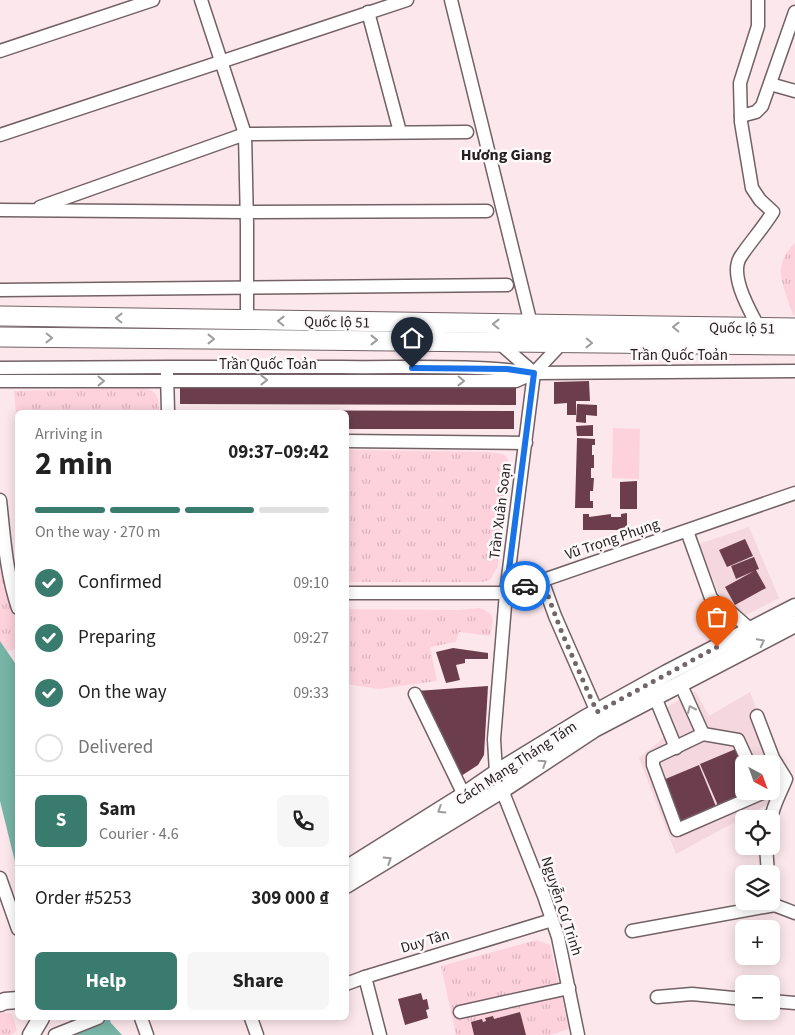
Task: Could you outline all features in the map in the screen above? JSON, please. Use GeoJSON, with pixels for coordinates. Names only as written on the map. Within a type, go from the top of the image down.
{"type":"FeatureCollection","features":[{"type":"Feature","properties":{"kind":"highway","name":"Quốc lộ 51"},"geometry":{"type":"LineString","coordinates":[[0,316],[795,328]]}},
{"type":"Feature","properties":{"kind":"highway","name":"Quốc lộ 51"},"geometry":{"type":"LineString","coordinates":[[0,337],[795,345]]}},
{"type":"Feature","properties":{"kind":"main road","name":"Cách Mạng Tháng Tám"},"geometry":{"type":"LineString","coordinates":[[349,867],[496,773],[597,712],[795,606]]}},
{"type":"Feature","properties":{"kind":"main road","name":"Cách Mạng Tháng Tám"},"geometry":{"type":"LineString","coordinates":[[349,883],[502,790],[594,729],[795,624]]}},
{"type":"Feature","properties":{"kind":"main road"},"geometry":{"type":"LineString","coordinates":[[496,773],[502,790]]}},
{"type":"Feature","properties":{"kind":"main road"},"geometry":{"type":"LineString","coordinates":[[0,1003],[15,1000]]}},
{"type":"Feature","properties":{"kind":"main road"},"geometry":{"type":"LineString","coordinates":[[31,1035],[40,1020]]}},
{"type":"Feature","properties":{"kind":"street"},"geometry":{"type":"LineString","coordinates":[[0,51],[153,0]]}},
{"type":"Feature","properties":{"kind":"street"},"geometry":{"type":"LineString","coordinates":[[201,0],[245,134],[247,320]]}},
{"type":"Feature","properties":{"kind":"street"},"geometry":{"type":"LineString","coordinates":[[0,136],[407,0]]}},
{"type":"Feature","properties":{"kind":"street"},"geometry":{"type":"LineString","coordinates":[[451,0],[531,324]]}},
{"type":"Feature","properties":{"kind":"street"},"geometry":{"type":"LineString","coordinates":[[758,0],[758,26],[740,83],[741,116],[752,188],[760,200],[773,212],[739,257],[737,274],[744,297],[759,328]]}},
{"type":"Feature","properties":{"kind":"street"},"geometry":{"type":"LineString","coordinates":[[368,12],[400,132]]}},
{"type":"Feature","properties":{"kind":"street"},"geometry":{"type":"LineString","coordinates":[[741,116],[756,112],[762,106],[793,20]]}},
{"type":"Feature","properties":{"kind":"street"},"geometry":{"type":"LineString","coordinates":[[770,84],[795,91]]}},
{"type":"Feature","properties":{"kind":"street"},"geometry":{"type":"LineString","coordinates":[[30,210],[245,134],[467,132]]}},
{"type":"Feature","properties":{"kind":"street"},"geometry":{"type":"LineString","coordinates":[[0,210],[487,211]]}},
{"type":"Feature","properties":{"kind":"street"},"geometry":{"type":"LineString","coordinates":[[0,290],[507,285]]}},
{"type":"Feature","properties":{"kind":"street"},"geometry":{"type":"LineString","coordinates":[[497,341],[534,373],[562,343]]}},
{"type":"Feature","properties":{"kind":"street"},"geometry":{"type":"LineString","coordinates":[[167,366],[168,410]]}},
{"type":"Feature","properties":{"kind":"street","name":"Trần Quốc Toản"},"geometry":{"type":"LineString","coordinates":[[0,368],[167,366],[286,374]]}},
{"type":"Feature","properties":{"kind":"street","name":"Trần Quốc Toản"},"geometry":{"type":"LineString","coordinates":[[0,381],[167,380],[286,374],[412,374],[507,369],[534,373],[795,371]]}},
{"type":"Feature","properties":{"kind":"street","name":"Trần Xuân Soạn"},"geometry":{"type":"LineString","coordinates":[[496,773],[494,739],[506,593],[534,373]]}},
{"type":"Feature","properties":{"kind":"street"},"geometry":{"type":"LineString","coordinates":[[349,441],[526,443]]}},
{"type":"Feature","properties":{"kind":"street","name":"Vũ Trọng Phụng"},"geometry":{"type":"LineString","coordinates":[[349,593],[506,593],[795,492]]}},
{"type":"Feature","properties":{"kind":"street"},"geometry":{"type":"LineString","coordinates":[[0,500],[5,549],[15,594]]}},
{"type":"Feature","properties":{"kind":"street"},"geometry":{"type":"LineString","coordinates":[[686,531],[711,598],[716,604],[725,607],[751,630]]}},
{"type":"Feature","properties":{"kind":"street"},"geometry":{"type":"LineString","coordinates":[[542,580],[562,633],[597,712]]}},
{"type":"Feature","properties":{"kind":"street"},"geometry":{"type":"LineString","coordinates":[[680,683],[703,734]]}},
{"type":"Feature","properties":{"kind":"street"},"geometry":{"type":"LineString","coordinates":[[415,694],[464,795]]}},
{"type":"Feature","properties":{"kind":"street"},"geometry":{"type":"LineString","coordinates":[[655,697],[676,748]]}},
{"type":"Feature","properties":{"kind":"street"},"geometry":{"type":"LineString","coordinates":[[757,716],[773,758],[786,778],[772,810]]}},
{"type":"Feature","properties":{"kind":"street"},"geometry":{"type":"LineString","coordinates":[[744,755],[738,740],[703,734],[653,758],[653,765],[677,830],[746,800]]}},
{"type":"Feature","properties":{"kind":"street","name":"Nguyễn Cư Trinh"},"geometry":{"type":"LineString","coordinates":[[502,790],[544,896],[558,937],[578,1035]]}},
{"type":"Feature","properties":{"kind":"street"},"geometry":{"type":"LineString","coordinates":[[0,878],[5,911],[15,925]]}},
{"type":"Feature","properties":{"kind":"street"},"geometry":{"type":"LineString","coordinates":[[780,906],[795,913]]}},
{"type":"Feature","properties":{"kind":"street"},"geometry":{"type":"LineString","coordinates":[[632,931],[737,910]]}},
{"type":"Feature","properties":{"kind":"street","name":"Duy Tân"},"geometry":{"type":"LineString","coordinates":[[349,983],[552,920]]}},
{"type":"Feature","properties":{"kind":"street"},"geometry":{"type":"LineString","coordinates":[[365,977],[380,1035]]}},
{"type":"Feature","properties":{"kind":"street"},"geometry":{"type":"LineString","coordinates":[[460,1012],[569,988]]}},
{"type":"Feature","properties":{"kind":"street"},"geometry":{"type":"LineString","coordinates":[[657,998],[692,994],[735,998]]}},
{"type":"Feature","properties":{"kind":"street"},"geometry":{"type":"LineString","coordinates":[[780,1002],[795,1003]]}},
{"type":"Feature","properties":{"kind":"street"},"geometry":{"type":"LineString","coordinates":[[48,1020],[56,1034],[93,1020]]}},
{"type":"Feature","properties":{"kind":"street"},"geometry":{"type":"LineString","coordinates":[[142,1020],[147,1035]]}},
{"type":"Feature","properties":{"kind":"street"},"geometry":{"type":"LineString","coordinates":[[251,1020],[257,1035]]}},
{"type":"Feature","properties":{"kind":"shaded area"},"geometry":{"type":"Polygon","coordinates":[[[749,527],[779,598],[740,618],[721,599],[699,544],[749,527]]]}},
{"type":"Feature","properties":{"kind":"shaded area"},"geometry":{"type":"Polygon","coordinates":[[[0,641],[15,663],[15,862],[0,801],[0,641]]]}},
{"type":"Feature","properties":{"kind":"shaded area"},"geometry":{"type":"Polygon","coordinates":[[[695,691],[709,716],[750,692],[774,755],[735,755],[735,800],[775,800],[757,810],[735,810],[735,822],[676,854],[639,758],[659,742],[668,731],[664,709],[695,691]]]}},
{"type":"Feature","properties":{"kind":"shaded area"},"geometry":{"type":"Polygon","coordinates":[[[70,1020],[110,1020],[122,1035],[77,1035],[70,1020]]]}},
{"type":"Feature","properties":{"kind":"green space"},"geometry":{"type":"Polygon","coordinates":[[[795,243],[795,315],[793,315],[783,286],[781,269],[787,252],[795,243]]]}},
{"type":"Feature","properties":{"kind":"green space"},"geometry":{"type":"Polygon","coordinates":[[[142,388],[151,391],[157,396],[159,410],[16,410],[14,391],[142,388]]]}},
{"type":"Feature","properties":{"kind":"green space"},"geometry":{"type":"Polygon","coordinates":[[[613,428],[640,429],[639,479],[612,478],[613,428]]]}},
{"type":"Feature","properties":{"kind":"green space"},"geometry":{"type":"Polygon","coordinates":[[[349,450],[489,452],[503,454],[508,459],[498,566],[490,580],[481,582],[349,582],[349,450]]]}},
{"type":"Feature","properties":{"kind":"green space"},"geometry":{"type":"Polygon","coordinates":[[[0,543],[5,582],[15,618],[15,649],[7,651],[0,641],[0,543]]]}},
{"type":"Feature","properties":{"kind":"green space"},"geometry":{"type":"Polygon","coordinates":[[[479,608],[489,613],[492,618],[490,636],[459,632],[456,642],[430,647],[437,681],[379,689],[349,684],[349,609],[459,610],[479,608]]]}},
{"type":"Feature","properties":{"kind":"green space"},"geometry":{"type":"Polygon","coordinates":[[[537,940],[550,945],[569,1029],[550,1035],[456,1035],[441,966],[537,940]]]}},
{"type":"Feature","properties":{"kind":"green space"},"geometry":{"type":"Polygon","coordinates":[[[0,1013],[12,1014],[17,1030],[12,1035],[0,1035],[0,1013]]]}},
{"type":"Feature","properties":{"kind":"building"},"geometry":{"type":"Polygon","coordinates":[[[589,381],[590,401],[576,401],[576,415],[567,415],[567,403],[554,404],[554,382],[589,381]]]}},
{"type":"Feature","properties":{"kind":"building"},"geometry":{"type":"Polygon","coordinates":[[[180,386],[516,387],[516,405],[180,404],[180,386]]]}},
{"type":"Feature","properties":{"kind":"building"},"geometry":{"type":"Polygon","coordinates":[[[577,404],[597,405],[597,416],[586,415],[586,423],[576,422],[577,404]]]}},
{"type":"Feature","properties":{"kind":"building"},"geometry":{"type":"Polygon","coordinates":[[[349,411],[514,411],[514,429],[349,429],[349,411]]]}},
{"type":"Feature","properties":{"kind":"building"},"geometry":{"type":"Polygon","coordinates":[[[593,425],[593,436],[577,436],[576,426],[593,425]]]}},
{"type":"Feature","properties":{"kind":"building"},"geometry":{"type":"Polygon","coordinates":[[[577,438],[595,439],[595,445],[592,445],[594,468],[591,468],[591,478],[594,478],[593,491],[590,491],[590,501],[593,501],[593,508],[575,508],[577,438]]]}},
{"type":"Feature","properties":{"kind":"building"},"geometry":{"type":"Polygon","coordinates":[[[637,481],[637,509],[620,509],[620,482],[637,481]]]}},
{"type":"Feature","properties":{"kind":"building"},"geometry":{"type":"Polygon","coordinates":[[[627,513],[627,530],[583,530],[583,514],[589,514],[589,517],[611,514],[611,517],[621,517],[621,514],[627,513]]]}},
{"type":"Feature","properties":{"kind":"building"},"geometry":{"type":"Polygon","coordinates":[[[745,539],[753,556],[727,567],[719,550],[745,539]]]}},
{"type":"Feature","properties":{"kind":"building"},"geometry":{"type":"Polygon","coordinates":[[[754,557],[759,569],[756,570],[766,588],[735,605],[725,587],[754,571],[736,579],[731,566],[754,557]]]}},
{"type":"Feature","properties":{"kind":"building"},"geometry":{"type":"Polygon","coordinates":[[[453,648],[488,653],[488,659],[465,659],[465,663],[456,665],[460,680],[446,683],[436,652],[453,648]]]}},
{"type":"Feature","properties":{"kind":"building"},"geometry":{"type":"Polygon","coordinates":[[[488,686],[484,755],[478,765],[458,778],[416,691],[488,686]]]}},
{"type":"Feature","properties":{"kind":"building"},"geometry":{"type":"Polygon","coordinates":[[[738,748],[741,755],[735,755],[735,800],[737,800],[719,808],[700,764],[738,748]]]}},
{"type":"Feature","properties":{"kind":"building"},"geometry":{"type":"Polygon","coordinates":[[[699,765],[717,809],[680,824],[663,780],[699,765]]]}},
{"type":"Feature","properties":{"kind":"building"},"geometry":{"type":"Polygon","coordinates":[[[421,993],[423,1000],[427,999],[429,1009],[426,1010],[428,1018],[405,1025],[398,999],[421,993]]]}},
{"type":"Feature","properties":{"kind":"building"},"geometry":{"type":"Polygon","coordinates":[[[520,1012],[526,1035],[474,1035],[471,1022],[482,1019],[483,1022],[486,1021],[485,1018],[493,1016],[494,1019],[520,1012]]]}},
{"type":"Feature","properties":{"kind":"way so far"},"geometry":{"type":"LineString","coordinates":[[525,586],[542,580],[562,633],[597,712],[717,647]]}},
{"type":"Feature","properties":{"kind":"district","name":"Hương Giang"},"geometry":{"type":"Point","coordinates":[506,154]}},
{"type":"Feature","properties":{"kind":"route"},"geometry":{"type":"LineString","coordinates":[[412,368],[507,369],[534,373],[506,593],[525,586]]}}]}
